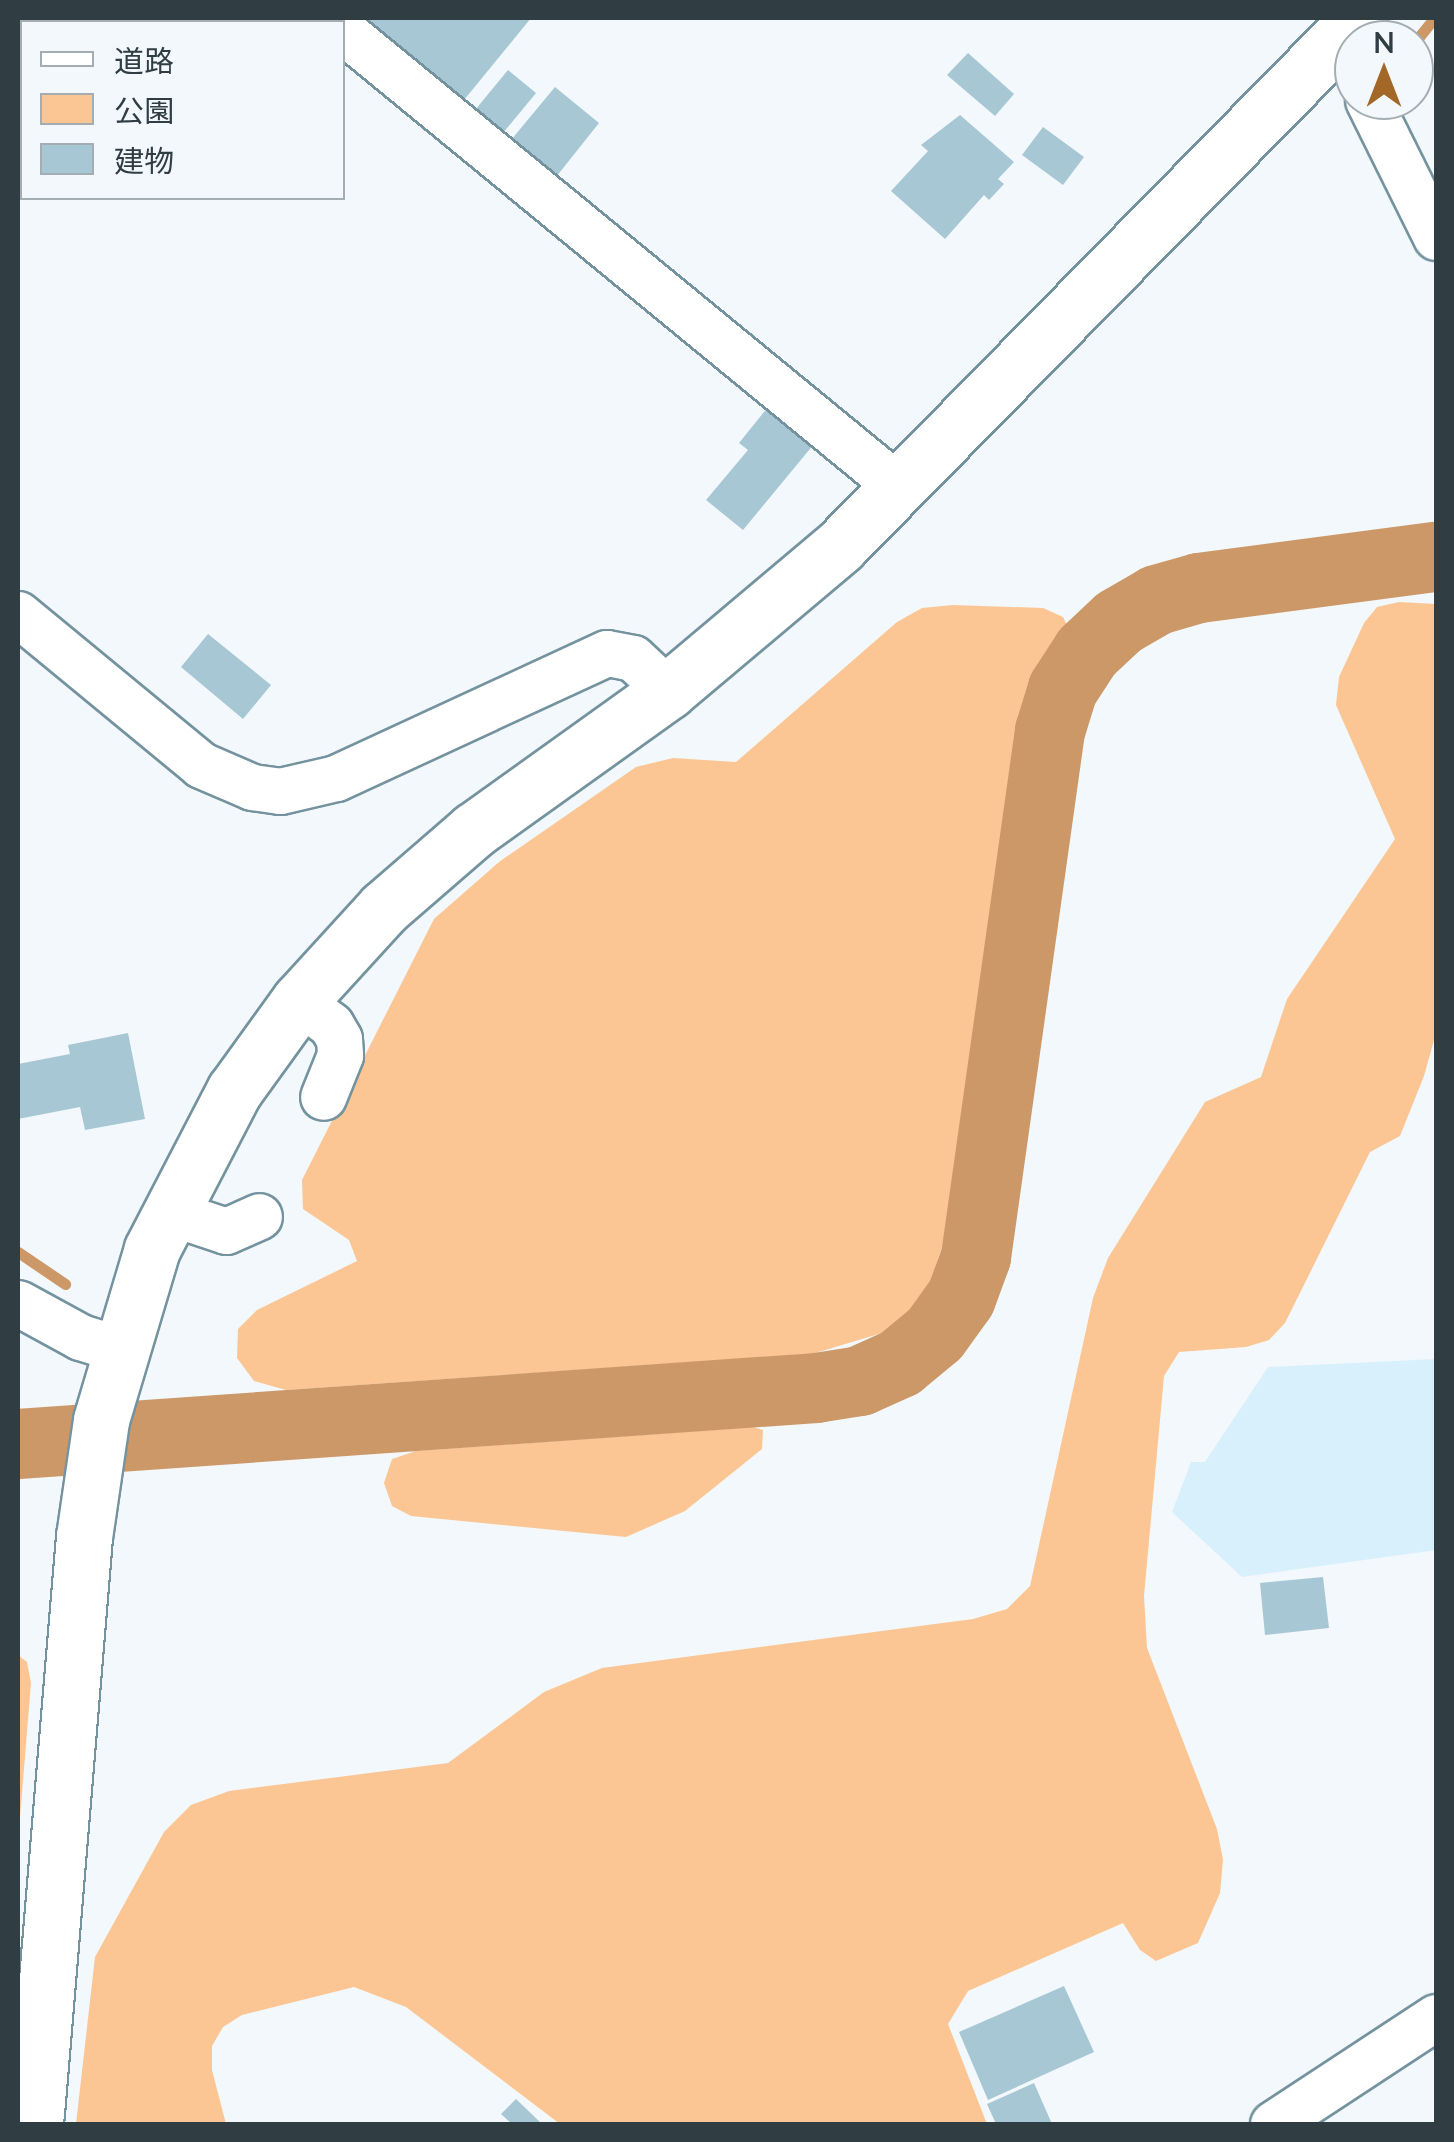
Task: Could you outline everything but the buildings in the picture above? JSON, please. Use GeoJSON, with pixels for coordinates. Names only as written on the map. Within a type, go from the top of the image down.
{"type":"FeatureCollection","features":[{"type":"Feature","properties":{"kind":"street"},"geometry":{"type":"LineString","coordinates":[[345,32],[900,488]]}},
{"type":"Feature","properties":{"kind":"street"},"geometry":{"type":"LineString","coordinates":[[35,2124],[91,1474],[112,1374],[169,1212],[234,1091],[299,1000],[428,868],[668,690],[900,488],[1334,47]]}},
{"type":"Feature","properties":{"kind":"street"},"geometry":{"type":"LineString","coordinates":[[1378,120],[1436,237]]}},
{"type":"Feature","properties":{"kind":"street"},"geometry":{"type":"LineString","coordinates":[[18,614],[201,765],[252,788],[280,791],[336,778],[607,653],[633,658],[668,690]]}},
{"type":"Feature","properties":{"kind":"street"},"geometry":{"type":"LineString","coordinates":[[299,1000],[331,1025],[339,1039],[340,1056],[323,1097]]}},
{"type":"Feature","properties":{"kind":"street"},"geometry":{"type":"LineString","coordinates":[[169,1212],[226,1231],[260,1216]]}},
{"type":"Feature","properties":{"kind":"street"},"geometry":{"type":"LineString","coordinates":[[18,1303],[80,1337],[112,1374]]}},
{"type":"Feature","properties":{"kind":"street"},"geometry":{"type":"LineString","coordinates":[[1272,2124],[1436,2017]]}},
{"type":"Feature","properties":{"kind":"shaded area"},"geometry":{"type":"Polygon","coordinates":[[[1436,1359],[1436,1550],[1242,1577],[1172,1512],[1191,1462],[1205,1462],[1268,1367],[1436,1359]]]}},
{"type":"Feature","properties":{"kind":"green space"},"geometry":{"type":"Polygon","coordinates":[[[1399,602],[1436,604],[1436,1033],[1424,1076],[1400,1136],[1370,1152],[1285,1323],[1269,1340],[1246,1347],[1179,1352],[1164,1376],[1144,1596],[1147,1648],[1217,1829],[1223,1860],[1220,1893],[1198,1943],[1156,1961],[1140,1950],[1123,1923],[968,1991],[948,2024],[987,2124],[560,2124],[406,2007],[354,1987],[242,2015],[223,2027],[212,2046],[212,2070],[226,2124],[76,2124],[95,1957],[164,1832],[191,1805],[229,1791],[448,1763],[544,1692],[602,1668],[973,1619],[1007,1609],[1030,1586],[1093,1298],[1108,1258],[1205,1102],[1261,1077],[1287,999],[1395,839],[1336,705],[1339,677],[1364,623],[1377,607],[1399,602]]]}},
{"type":"Feature","properties":{"kind":"green space"},"geometry":{"type":"Polygon","coordinates":[[[922,608],[1043,608],[1063,617],[1071,633],[1069,653],[1050,683],[1036,727],[971,1163],[930,1282],[909,1311],[882,1333],[812,1354],[286,1390],[254,1381],[237,1358],[238,1329],[257,1310],[357,1261],[349,1240],[303,1209],[302,1180],[434,919],[499,862],[636,767],[673,758],[736,762],[897,622],[922,608]]]}},
{"type":"Feature","properties":{"kind":"green space"},"geometry":{"type":"Polygon","coordinates":[[[753,1427],[763,1430],[762,1449],[685,1511],[626,1537],[411,1516],[392,1506],[384,1483],[392,1459],[416,1451],[753,1427]]]}},
{"type":"Feature","properties":{"kind":"green space"},"geometry":{"type":"Polygon","coordinates":[[[18,1655],[27,1662],[31,1683],[18,1842],[18,1655]]]}},
{"type":"Feature","properties":{"kind":"waterway"},"geometry":{"type":"LineString","coordinates":[[18,1444],[816,1388],[860,1381],[900,1363],[935,1334],[961,1298],[976,1257],[1050,731],[1063,689],[1087,652],[1119,622],[1157,600],[1199,588],[1436,557]]}},
{"type":"Feature","properties":{"kind":"waterway"},"geometry":{"type":"LineString","coordinates":[[18,1252],[65,1284]]}}]}
